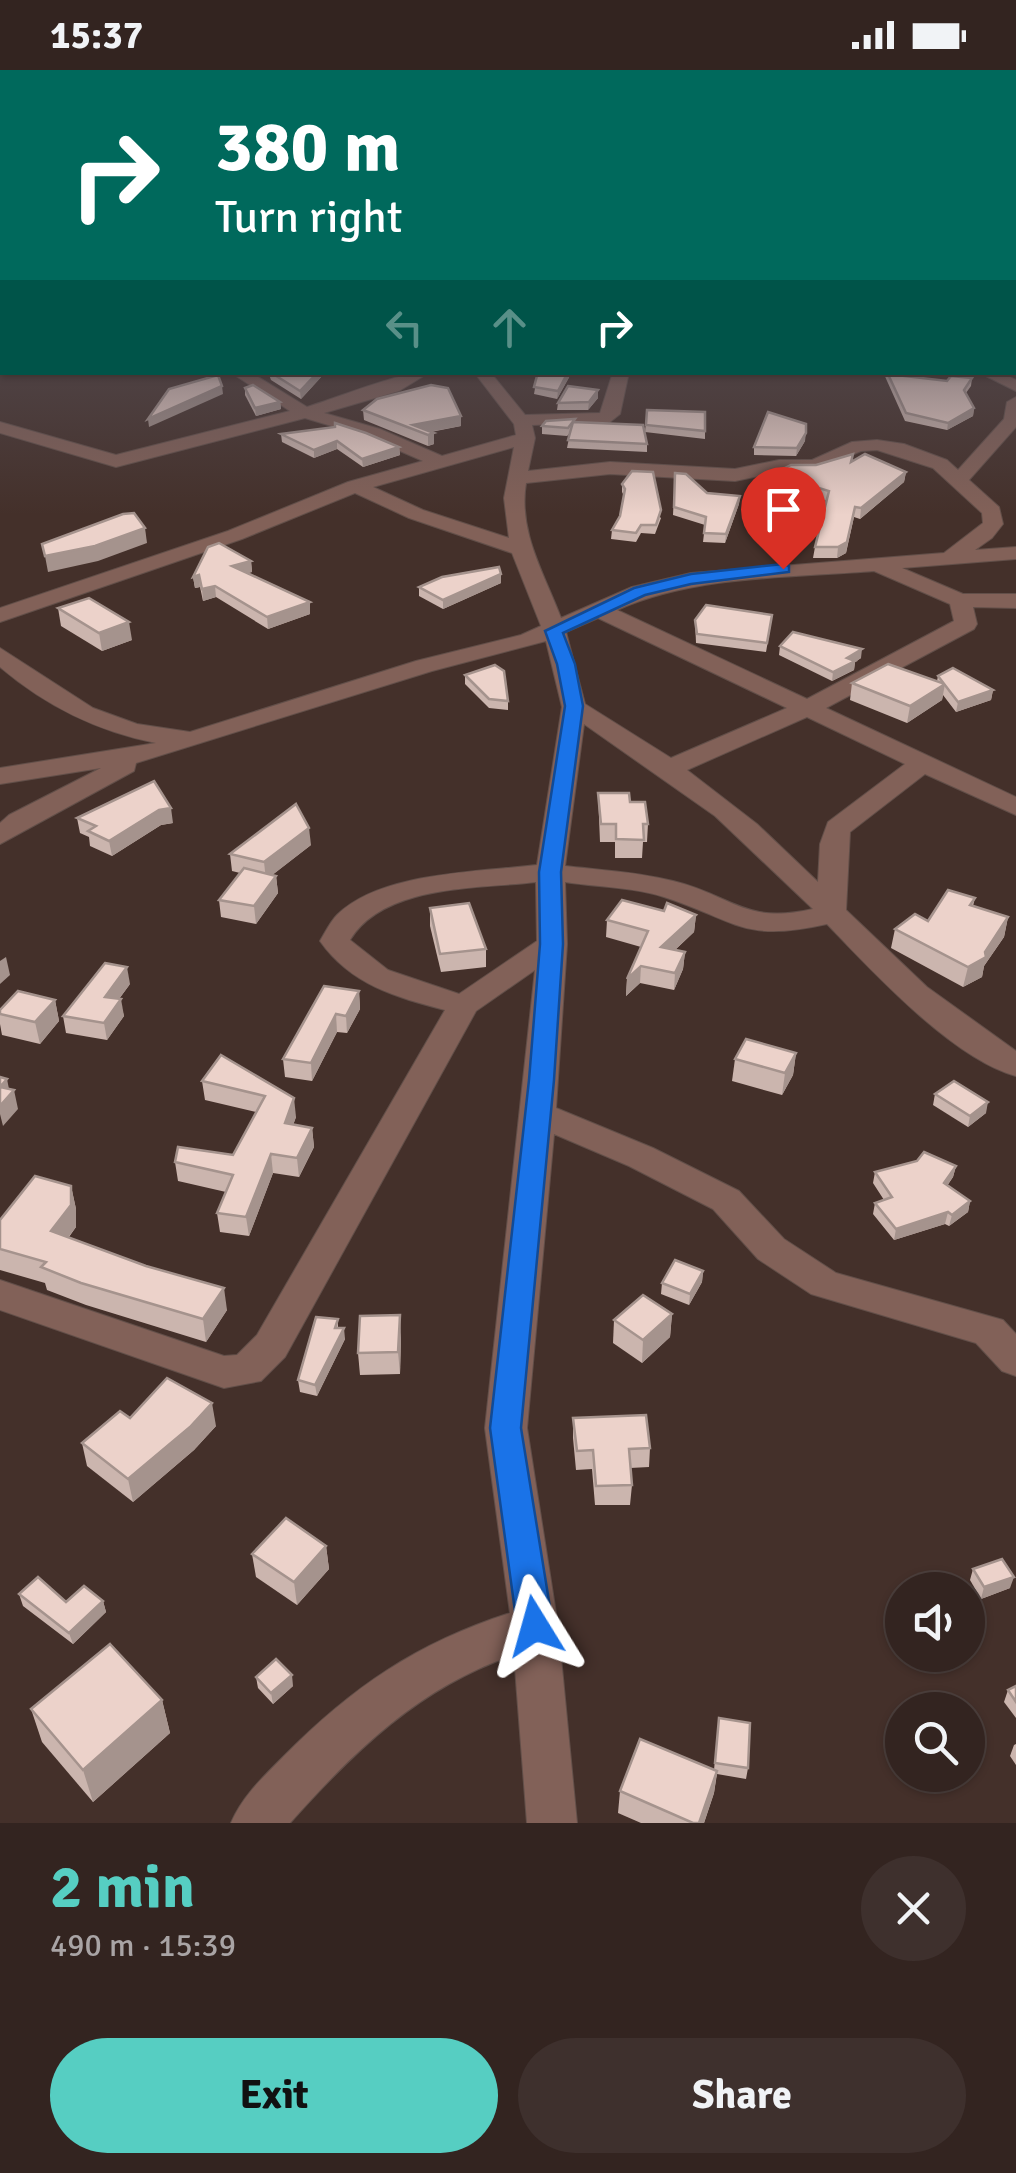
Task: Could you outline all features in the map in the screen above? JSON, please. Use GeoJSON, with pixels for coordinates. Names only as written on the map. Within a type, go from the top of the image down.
{"type":"FeatureCollection","features":[{"type":"Feature","properties":{"kind":"street"},"geometry":{"type":"LineString","coordinates":[[243,375],[306,413],[374,433],[439,461]]}},
{"type":"Feature","properties":{"kind":"street"},"geometry":{"type":"LineString","coordinates":[[0,427],[116,461],[306,413],[393,387],[416,375]]}},
{"type":"Feature","properties":{"kind":"street"},"geometry":{"type":"LineString","coordinates":[[483,375],[522,450],[514,498],[520,549],[534,574],[566,664],[574,706],[550,872],[552,944],[506,1428],[535,1626],[552,1823]]}},
{"type":"Feature","properties":{"kind":"street"},"geometry":{"type":"LineString","coordinates":[[522,450],[611,414],[619,375]]}},
{"type":"Feature","properties":{"kind":"street"},"geometry":{"type":"LineString","coordinates":[[992,375],[1016,386]]}},
{"type":"Feature","properties":{"kind":"street"},"geometry":{"type":"LineString","coordinates":[[960,479],[1013,420],[1016,402]]}},
{"type":"Feature","properties":{"kind":"street"},"geometry":{"type":"LineString","coordinates":[[0,616],[236,535],[354,486],[466,454],[522,450],[610,468],[735,475],[779,466],[815,465],[858,446],[877,444],[928,458],[960,479],[992,510],[993,524],[985,534],[946,560]]}},
{"type":"Feature","properties":{"kind":"street"},"geometry":{"type":"LineString","coordinates":[[354,486],[416,514],[520,549]]}},
{"type":"Feature","properties":{"kind":"street"},"geometry":{"type":"LineString","coordinates":[[0,776],[150,753],[424,666],[554,631],[640,592],[691,579],[1016,553]]}},
{"type":"Feature","properties":{"kind":"street"},"geometry":{"type":"LineString","coordinates":[[880,566],[963,612]]}},
{"type":"Feature","properties":{"kind":"street"},"geometry":{"type":"LineString","coordinates":[[670,768],[806,709],[963,612],[1016,601]]}},
{"type":"Feature","properties":{"kind":"street"},"geometry":{"type":"LineString","coordinates":[[597,609],[1016,807]]}},
{"type":"Feature","properties":{"kind":"street"},"geometry":{"type":"LineString","coordinates":[[0,655],[82,714],[144,732],[197,738]]}},
{"type":"Feature","properties":{"kind":"street"},"geometry":{"type":"LineString","coordinates":[[574,706],[670,768],[770,850],[947,1024],[1016,1065]]}},
{"type":"Feature","properties":{"kind":"street"},"geometry":{"type":"LineString","coordinates":[[0,836],[19,820],[150,753]]}},
{"type":"Feature","properties":{"kind":"street"},"geometry":{"type":"LineString","coordinates":[[831,914],[836,872],[832,841],[838,828],[921,764]]}},
{"type":"Feature","properties":{"kind":"street"},"geometry":{"type":"LineString","coordinates":[[464,1005],[393,987],[368,975],[335,941],[347,921],[375,902],[403,893],[550,872],[668,888],[744,920],[764,924],[831,914]]}},
{"type":"Feature","properties":{"kind":"street"},"geometry":{"type":"LineString","coordinates":[[7,1306],[224,1372],[247,1370],[271,1346],[464,1005],[552,944]]}},
{"type":"Feature","properties":{"kind":"street"},"geometry":{"type":"LineString","coordinates":[[538,1114],[641,1157],[726,1200],[770,1249],[824,1284],[989,1331],[1016,1360]]}},
{"type":"Feature","properties":{"kind":"street"},"geometry":{"type":"LineString","coordinates":[[256,1823],[309,1763],[368,1709],[444,1660],[535,1626]]}},
{"type":"Feature","properties":{"kind":"building"},"geometry":{"type":"Polygon","coordinates":[[[218,375],[222,386],[148,419],[169,389],[218,375]]]}},
{"type":"Feature","properties":{"kind":"building"},"geometry":{"type":"Polygon","coordinates":[[[275,375],[315,375],[300,391],[275,375]]]}},
{"type":"Feature","properties":{"kind":"building"},"geometry":{"type":"Polygon","coordinates":[[[537,375],[566,375],[558,391],[534,387],[537,375]]]}},
{"type":"Feature","properties":{"kind":"building"},"geometry":{"type":"Polygon","coordinates":[[[888,375],[947,381],[951,376],[972,378],[964,390],[974,408],[948,423],[906,413],[888,375]]]}},
{"type":"Feature","properties":{"kind":"building"},"geometry":{"type":"Polygon","coordinates":[[[253,385],[280,402],[255,408],[245,388],[253,385]]]}},
{"type":"Feature","properties":{"kind":"building"},"geometry":{"type":"Polygon","coordinates":[[[431,385],[448,388],[461,416],[413,425],[434,433],[428,435],[363,410],[377,399],[431,385]]]}},
{"type":"Feature","properties":{"kind":"building"},"geometry":{"type":"Polygon","coordinates":[[[568,386],[598,390],[589,402],[558,403],[568,386]]]}},
{"type":"Feature","properties":{"kind":"building"},"geometry":{"type":"Polygon","coordinates":[[[647,410],[705,412],[705,431],[646,425],[647,410]]]}},
{"type":"Feature","properties":{"kind":"building"},"geometry":{"type":"Polygon","coordinates":[[[768,412],[806,424],[806,433],[797,448],[754,447],[768,412]]]}},
{"type":"Feature","properties":{"kind":"building"},"geometry":{"type":"Polygon","coordinates":[[[575,419],[568,428],[542,426],[546,421],[575,419]]]}},
{"type":"Feature","properties":{"kind":"building"},"geometry":{"type":"Polygon","coordinates":[[[573,422],[643,425],[647,444],[568,440],[573,422]]]}},
{"type":"Feature","properties":{"kind":"building"},"geometry":{"type":"Polygon","coordinates":[[[335,423],[399,447],[362,459],[337,441],[314,450],[281,434],[335,427],[335,423]]]}},
{"type":"Feature","properties":{"kind":"building"},"geometry":{"type":"Polygon","coordinates":[[[853,454],[851,462],[865,454],[906,472],[861,508],[855,507],[847,542],[838,547],[815,547],[829,491],[773,474],[791,465],[816,465],[853,454]]]}},
{"type":"Feature","properties":{"kind":"building"},"geometry":{"type":"Polygon","coordinates":[[[632,471],[653,472],[661,510],[656,525],[641,525],[636,533],[612,530],[620,516],[625,489],[622,484],[632,471]]]}},
{"type":"Feature","properties":{"kind":"building"},"geometry":{"type":"Polygon","coordinates":[[[675,473],[686,474],[707,493],[740,496],[726,534],[704,533],[706,517],[674,507],[675,473]]]}},
{"type":"Feature","properties":{"kind":"building"},"geometry":{"type":"Polygon","coordinates":[[[134,513],[145,528],[95,546],[45,556],[42,544],[134,513]]]}},
{"type":"Feature","properties":{"kind":"building"},"geometry":{"type":"Polygon","coordinates":[[[219,543],[251,561],[232,566],[310,602],[267,617],[215,586],[202,589],[199,575],[193,577],[208,547],[219,543]]]}},
{"type":"Feature","properties":{"kind":"building"},"geometry":{"type":"Polygon","coordinates":[[[499,567],[501,574],[443,600],[419,587],[442,577],[499,567]]]}},
{"type":"Feature","properties":{"kind":"building"},"geometry":{"type":"Polygon","coordinates":[[[89,598],[129,622],[99,633],[58,608],[89,598]]]}},
{"type":"Feature","properties":{"kind":"building"},"geometry":{"type":"Polygon","coordinates":[[[706,605],[772,615],[767,643],[697,634],[695,620],[706,605]]]}},
{"type":"Feature","properties":{"kind":"building"},"geometry":{"type":"Polygon","coordinates":[[[793,632],[862,649],[847,658],[855,661],[833,672],[780,646],[793,632]]]}},
{"type":"Feature","properties":{"kind":"building"},"geometry":{"type":"Polygon","coordinates":[[[888,664],[945,684],[910,706],[852,683],[888,664]]]}},
{"type":"Feature","properties":{"kind":"building"},"geometry":{"type":"Polygon","coordinates":[[[495,665],[504,671],[508,701],[489,699],[465,675],[495,665]]]}},
{"type":"Feature","properties":{"kind":"building"},"geometry":{"type":"Polygon","coordinates":[[[953,668],[993,690],[958,702],[938,676],[953,668]]]}},
{"type":"Feature","properties":{"kind":"building"},"geometry":{"type":"Polygon","coordinates":[[[154,781],[171,808],[159,810],[109,841],[88,831],[96,826],[77,818],[154,781]]]}},
{"type":"Feature","properties":{"kind":"building"},"geometry":{"type":"Polygon","coordinates":[[[598,793],[629,793],[630,802],[645,802],[648,824],[643,824],[644,840],[616,839],[616,824],[601,824],[598,793]]]}},
{"type":"Feature","properties":{"kind":"building"},"geometry":{"type":"Polygon","coordinates":[[[296,804],[309,828],[264,862],[230,854],[296,804]]]}},
{"type":"Feature","properties":{"kind":"building"},"geometry":{"type":"Polygon","coordinates":[[[244,868],[276,876],[254,906],[219,900],[244,868]]]}},
{"type":"Feature","properties":{"kind":"building"},"geometry":{"type":"Polygon","coordinates":[[[948,890],[975,898],[970,905],[1008,917],[985,952],[986,957],[968,967],[895,929],[915,914],[928,921],[948,890]]]}},
{"type":"Feature","properties":{"kind":"building"},"geometry":{"type":"Polygon","coordinates":[[[622,900],[664,911],[667,903],[696,915],[661,947],[685,952],[675,973],[641,966],[627,979],[648,931],[607,920],[622,900]]]}},
{"type":"Feature","properties":{"kind":"building"},"geometry":{"type":"Polygon","coordinates":[[[469,903],[486,949],[440,954],[430,908],[469,903]]]}},
{"type":"Feature","properties":{"kind":"building"},"geometry":{"type":"Polygon","coordinates":[[[105,963],[127,967],[105,997],[121,999],[104,1023],[63,1016],[105,963]]]}},
{"type":"Feature","properties":{"kind":"building"},"geometry":{"type":"Polygon","coordinates":[[[324,986],[359,991],[346,1016],[336,1014],[311,1063],[283,1059],[324,986]]]}},
{"type":"Feature","properties":{"kind":"building"},"geometry":{"type":"Polygon","coordinates":[[[18,991],[55,1000],[35,1022],[0,1014],[18,991]]]}},
{"type":"Feature","properties":{"kind":"building"},"geometry":{"type":"Polygon","coordinates":[[[746,1039],[796,1053],[785,1073],[735,1059],[746,1039]]]}},
{"type":"Feature","properties":{"kind":"building"},"geometry":{"type":"Polygon","coordinates":[[[221,1055],[294,1098],[285,1123],[312,1128],[297,1158],[271,1154],[246,1217],[217,1213],[233,1175],[175,1162],[178,1147],[233,1155],[265,1096],[202,1081],[221,1055]]]}},
{"type":"Feature","properties":{"kind":"building"},"geometry":{"type":"Polygon","coordinates":[[[954,1081],[988,1102],[970,1116],[935,1094],[954,1081]]]}},
{"type":"Feature","properties":{"kind":"building"},"geometry":{"type":"Polygon","coordinates":[[[0,1087],[14,1090],[0,1106],[0,1087]]]}},
{"type":"Feature","properties":{"kind":"building"},"geometry":{"type":"Polygon","coordinates":[[[924,1152],[956,1166],[944,1183],[970,1201],[952,1215],[948,1212],[896,1229],[875,1203],[892,1197],[875,1172],[917,1161],[924,1152]]]}},
{"type":"Feature","properties":{"kind":"building"},"geometry":{"type":"Polygon","coordinates":[[[35,1176],[71,1186],[71,1205],[51,1231],[146,1266],[224,1288],[203,1319],[81,1283],[41,1267],[46,1262],[0,1249],[0,1220],[35,1176]]]}},
{"type":"Feature","properties":{"kind":"building"},"geometry":{"type":"Polygon","coordinates":[[[675,1260],[703,1271],[690,1294],[662,1283],[675,1260]]]}},
{"type":"Feature","properties":{"kind":"building"},"geometry":{"type":"Polygon","coordinates":[[[643,1295],[672,1314],[643,1340],[614,1320],[643,1295]]]}},
{"type":"Feature","properties":{"kind":"building"},"geometry":{"type":"Polygon","coordinates":[[[400,1315],[398,1352],[358,1353],[360,1316],[400,1315]]]}},
{"type":"Feature","properties":{"kind":"building"},"geometry":{"type":"Polygon","coordinates":[[[316,1317],[338,1319],[335,1328],[344,1328],[315,1385],[298,1380],[316,1317]]]}},
{"type":"Feature","properties":{"kind":"building"},"geometry":{"type":"Polygon","coordinates":[[[167,1378],[212,1403],[190,1427],[128,1479],[82,1443],[120,1411],[130,1418],[167,1378]]]}},
{"type":"Feature","properties":{"kind":"building"},"geometry":{"type":"Polygon","coordinates":[[[646,1415],[650,1448],[629,1449],[632,1485],[596,1486],[593,1450],[577,1451],[573,1418],[646,1415]]]}},
{"type":"Feature","properties":{"kind":"building"},"geometry":{"type":"Polygon","coordinates":[[[286,1518],[326,1546],[294,1582],[252,1554],[286,1518]]]}},
{"type":"Feature","properties":{"kind":"building"},"geometry":{"type":"Polygon","coordinates":[[[1002,1559],[1014,1577],[985,1587],[985,1572],[973,1569],[1002,1559]]]}},
{"type":"Feature","properties":{"kind":"building"},"geometry":{"type":"Polygon","coordinates":[[[38,1577],[66,1602],[84,1586],[103,1601],[69,1633],[19,1594],[38,1577]]]}},
{"type":"Feature","properties":{"kind":"building"},"geometry":{"type":"Polygon","coordinates":[[[110,1644],[162,1700],[83,1770],[31,1709],[110,1644]]]}},
{"type":"Feature","properties":{"kind":"building"},"geometry":{"type":"Polygon","coordinates":[[[276,1659],[292,1675],[271,1693],[256,1677],[276,1659]]]}},
{"type":"Feature","properties":{"kind":"building"},"geometry":{"type":"Polygon","coordinates":[[[1016,1686],[1016,1702],[1008,1690],[1016,1686]]]}},
{"type":"Feature","properties":{"kind":"building"},"geometry":{"type":"Polygon","coordinates":[[[719,1718],[750,1723],[748,1768],[715,1763],[719,1718]]]}},
{"type":"Feature","properties":{"kind":"building"},"geometry":{"type":"Polygon","coordinates":[[[640,1739],[717,1771],[699,1823],[620,1791],[640,1739]]]}},
{"type":"Feature","properties":{"kind":"route"},"geometry":{"type":"LineString","coordinates":[[535,1626],[506,1428],[552,944],[550,872],[574,706],[566,664],[554,631],[640,592],[691,579],[783,569]]}}]}
